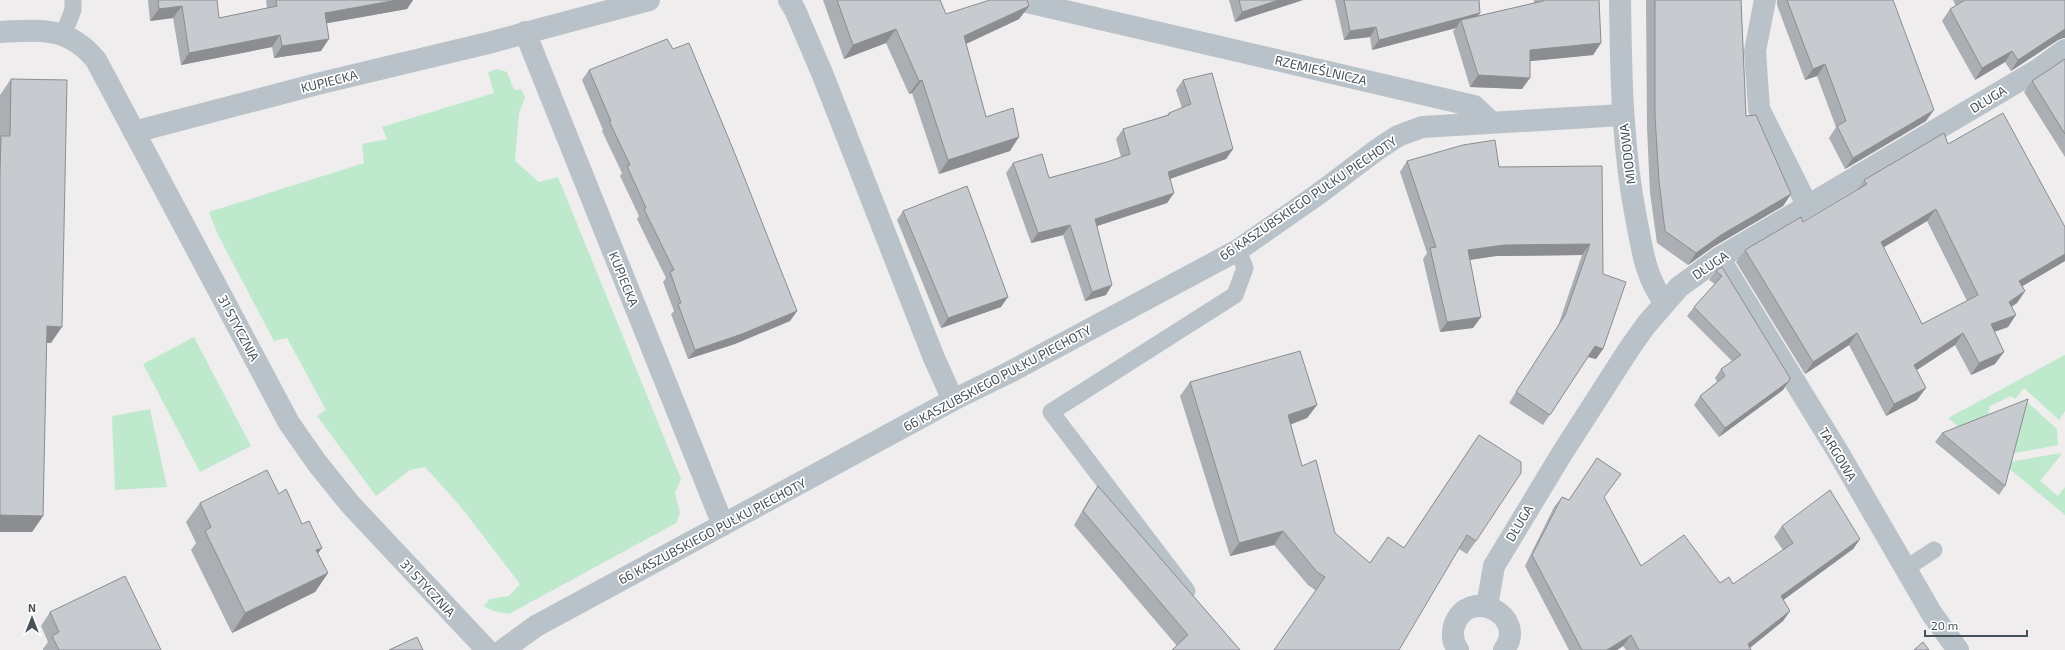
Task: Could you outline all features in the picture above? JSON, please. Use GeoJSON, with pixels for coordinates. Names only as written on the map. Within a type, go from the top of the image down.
{"type":"FeatureCollection","features":[{"type":"Feature","properties":{"kind":"street","name":"KUPIECKA"},"geometry":{"type":"LineString","coordinates":[[134,132],[317,84],[488,43],[649,0]]}},
{"type":"Feature","properties":{"kind":"street"},"geometry":{"type":"LineString","coordinates":[[789,0],[795,10],[822,73],[934,358],[953,400]]}},
{"type":"Feature","properties":{"kind":"street","name":"RZEMIEŚLNICZA"},"geometry":{"type":"LineString","coordinates":[[1018,0],[1474,106],[1491,122]]}},
{"type":"Feature","properties":{"kind":"street","name":"MIODOWA"},"geometry":{"type":"LineString","coordinates":[[1620,0],[1622,115],[1633,203],[1644,262],[1649,277],[1664,302]]}},
{"type":"Feature","properties":{"kind":"street"},"geometry":{"type":"LineString","coordinates":[[1765,0],[1755,51],[1759,109],[1802,195]]}},
{"type":"Feature","properties":{"kind":"street","name":"31 STYCZNIA"},"geometry":{"type":"LineString","coordinates":[[0,32],[49,31],[63,35],[76,41],[96,60],[293,428],[317,463],[350,504],[487,650]]}},
{"type":"Feature","properties":{"kind":"street","name":"KUPIECKA"},"geometry":{"type":"LineString","coordinates":[[525,32],[724,525]]}},
{"type":"Feature","properties":{"kind":"street","name":"DŁUGA"},"geometry":{"type":"LineString","coordinates":[[1487,606],[1494,566],[1603,389],[1646,325],[1664,302],[1697,273],[1719,258],[2039,69],[2065,50]]}},
{"type":"Feature","properties":{"kind":"street"},"geometry":{"type":"LineString","coordinates":[[1491,122],[1622,115]]}},
{"type":"Feature","properties":{"kind":"street","name":"66 KASZUBSKIEGO PUŁKU PIECHOTY"},"geometry":{"type":"LineString","coordinates":[[503,650],[536,626],[953,400],[1010,372],[1238,250],[1318,195],[1398,136],[1422,127],[1491,122]]}},
{"type":"Feature","properties":{"kind":"street","name":"TARGOWA"},"geometry":{"type":"LineString","coordinates":[[1719,258],[1838,452],[1932,614],[1958,650]]}},
{"type":"Feature","properties":{"kind":"street"},"geometry":{"type":"LineString","coordinates":[[1458,650],[1453,638],[1456,621],[1469,609],[1478,606],[1487,606],[1497,610],[1504,617],[1509,627],[1510,637],[1504,650]]}},
{"type":"Feature","properties":{"kind":"lane"},"geometry":{"type":"LineString","coordinates":[[63,35],[73,10],[73,0]]}},
{"type":"Feature","properties":{"kind":"lane"},"geometry":{"type":"LineString","coordinates":[[1198,606],[1051,412],[1235,295],[1245,268],[1238,250]]}},
{"type":"Feature","properties":{"kind":"lane"},"geometry":{"type":"LineString","coordinates":[[1905,569],[1934,550]]}},
{"type":"Feature","properties":{"kind":"green space"},"geometry":{"type":"Polygon","coordinates":[[[497,69],[507,72],[514,90],[521,89],[525,97],[519,113],[515,161],[539,182],[558,177],[681,479],[675,493],[680,513],[676,523],[509,614],[493,611],[484,606],[490,599],[509,596],[520,584],[461,507],[425,467],[410,470],[376,496],[317,416],[326,410],[287,338],[274,341],[218,235],[209,212],[364,163],[362,144],[387,139],[382,127],[494,93],[488,72],[497,69]]]}},
{"type":"Feature","properties":{"kind":"green space"},"geometry":{"type":"Polygon","coordinates":[[[194,337],[251,446],[200,472],[143,364],[194,337]]]}},
{"type":"Feature","properties":{"kind":"green space"},"geometry":{"type":"Polygon","coordinates":[[[2065,355],[2065,411],[2059,420],[2024,388],[2015,399],[2011,396],[1990,406],[1984,435],[2004,463],[2060,453],[2061,455],[2040,481],[2058,496],[2065,487],[2065,515],[1948,418],[2065,355]]]}},
{"type":"Feature","properties":{"kind":"green space"},"geometry":{"type":"Polygon","coordinates":[[[2025,400],[2057,429],[2058,445],[2010,454],[2025,400]]]}},
{"type":"Feature","properties":{"kind":"green space"},"geometry":{"type":"Polygon","coordinates":[[[150,409],[167,487],[115,490],[112,416],[150,409]]]}},
{"type":"Feature","properties":{"kind":"building"},"geometry":{"type":"Polygon","coordinates":[[[158,0],[217,0],[219,18],[277,6],[276,0],[397,0],[325,13],[329,39],[282,46],[280,35],[189,53],[182,6],[159,9],[158,0]]]}},
{"type":"Feature","properties":{"kind":"building"},"geometry":{"type":"Polygon","coordinates":[[[837,0],[940,0],[946,14],[990,0],[1027,0],[1029,6],[964,36],[986,117],[1013,108],[1019,137],[948,160],[922,80],[919,81],[896,29],[853,45],[837,0]]]}},
{"type":"Feature","properties":{"kind":"building"},"geometry":{"type":"Polygon","coordinates":[[[1239,0],[1279,0],[1242,12],[1239,0]]]}},
{"type":"Feature","properties":{"kind":"building"},"geometry":{"type":"Polygon","coordinates":[[[1344,0],[1479,0],[1480,13],[1379,40],[1376,27],[1350,31],[1344,0]]]}},
{"type":"Feature","properties":{"kind":"building"},"geometry":{"type":"Polygon","coordinates":[[[1543,0],[1599,0],[1601,43],[1530,50],[1530,78],[1478,75],[1461,20],[1543,0]]]}},
{"type":"Feature","properties":{"kind":"building"},"geometry":{"type":"Polygon","coordinates":[[[1655,0],[1741,0],[1746,116],[1756,115],[1791,194],[1721,235],[1696,253],[1665,231],[1659,181],[1655,116],[1655,0]]]}},
{"type":"Feature","properties":{"kind":"building"},"geometry":{"type":"Polygon","coordinates":[[[1787,0],[1893,0],[1934,110],[1853,158],[1837,126],[1846,121],[1825,64],[1813,69],[1787,0]]]}},
{"type":"Feature","properties":{"kind":"building"},"geometry":{"type":"Polygon","coordinates":[[[1965,0],[2065,0],[2065,29],[2018,60],[2012,51],[1982,68],[1950,9],[1965,0]]]}},
{"type":"Feature","properties":{"kind":"building"},"geometry":{"type":"Polygon","coordinates":[[[667,39],[673,49],[689,43],[797,311],[742,334],[695,350],[678,304],[681,303],[670,272],[674,270],[644,209],[646,208],[627,166],[630,165],[609,121],[611,121],[589,70],[667,39]]]}},
{"type":"Feature","properties":{"kind":"building"},"geometry":{"type":"Polygon","coordinates":[[[2065,59],[2065,134],[2032,81],[2065,59]]]}},
{"type":"Feature","properties":{"kind":"building"},"geometry":{"type":"Polygon","coordinates":[[[1212,73],[1233,149],[1168,172],[1174,193],[1095,219],[1112,285],[1092,292],[1070,225],[1038,233],[1013,163],[1042,154],[1049,178],[1130,154],[1123,129],[1169,115],[1169,113],[1191,104],[1183,80],[1212,73]]]}},
{"type":"Feature","properties":{"kind":"building"},"geometry":{"type":"Polygon","coordinates":[[[11,79],[67,80],[62,327],[47,326],[43,516],[0,515],[0,172],[1,136],[10,136],[11,79]]]}},
{"type":"Feature","properties":{"kind":"building"},"geometry":{"type":"Polygon","coordinates":[[[2003,113],[2065,227],[2065,254],[2019,281],[2025,291],[2009,302],[2016,315],[1991,324],[2004,352],[1979,363],[1963,333],[1914,365],[1926,388],[1894,404],[1857,333],[1813,362],[1745,250],[1801,217],[1803,222],[1867,184],[1864,180],[1944,133],[1948,144],[2003,113]],[[1936,209],[1881,242],[1922,324],[1978,295],[1936,209]]]}},
{"type":"Feature","properties":{"kind":"building"},"geometry":{"type":"Polygon","coordinates":[[[1495,140],[1499,167],[1602,166],[1603,274],[1626,282],[1603,349],[1595,346],[1550,415],[1516,392],[1565,315],[1590,244],[1504,245],[1468,250],[1481,317],[1447,322],[1430,248],[1436,247],[1407,161],[1463,145],[1495,140]]]}},
{"type":"Feature","properties":{"kind":"building"},"geometry":{"type":"Polygon","coordinates":[[[967,186],[1008,297],[948,318],[903,211],[967,186]]]}},
{"type":"Feature","properties":{"kind":"building"},"geometry":{"type":"Polygon","coordinates":[[[1722,267],[1790,378],[1789,381],[1725,428],[1700,396],[1725,376],[1721,369],[1741,355],[1694,307],[1722,276],[1716,271],[1722,267]]]}},
{"type":"Feature","properties":{"kind":"building"},"geometry":{"type":"Polygon","coordinates":[[[1300,351],[1317,405],[1288,415],[1302,466],[1316,460],[1335,533],[1370,563],[1388,537],[1404,548],[1479,435],[1521,462],[1521,473],[1476,541],[1467,535],[1399,650],[1274,650],[1325,577],[1317,572],[1283,531],[1239,543],[1190,382],[1300,351]]]}},
{"type":"Feature","properties":{"kind":"building"},"geometry":{"type":"Polygon","coordinates":[[[2028,399],[2005,486],[1942,433],[2028,399]]]}},
{"type":"Feature","properties":{"kind":"building"},"geometry":{"type":"Polygon","coordinates":[[[1597,458],[1621,474],[1604,497],[1641,566],[1684,535],[1720,583],[1729,577],[1733,584],[1793,543],[1782,526],[1830,490],[1860,539],[1781,596],[1790,611],[1748,644],[1751,650],[1639,650],[1631,635],[1607,650],[1582,650],[1532,555],[1562,497],[1569,500],[1597,458]]]}},
{"type":"Feature","properties":{"kind":"building"},"geometry":{"type":"Polygon","coordinates":[[[267,470],[279,494],[286,489],[302,524],[309,521],[322,548],[316,550],[328,573],[245,613],[205,531],[211,527],[200,503],[267,470]]]}},
{"type":"Feature","properties":{"kind":"building"},"geometry":{"type":"Polygon","coordinates":[[[1098,486],[1240,650],[1172,650],[1188,635],[1083,511],[1098,486]]]}},
{"type":"Feature","properties":{"kind":"building"},"geometry":{"type":"Polygon","coordinates":[[[125,576],[161,650],[59,650],[52,636],[59,632],[50,612],[125,576]]]}},
{"type":"Feature","properties":{"kind":"building"},"geometry":{"type":"Polygon","coordinates":[[[417,637],[423,650],[389,650],[417,637]]]}},
{"type":"Feature","properties":{"kind":"building"},"geometry":{"type":"Polygon","coordinates":[[[1923,642],[1929,650],[1914,650],[1923,642]]]}}]}
